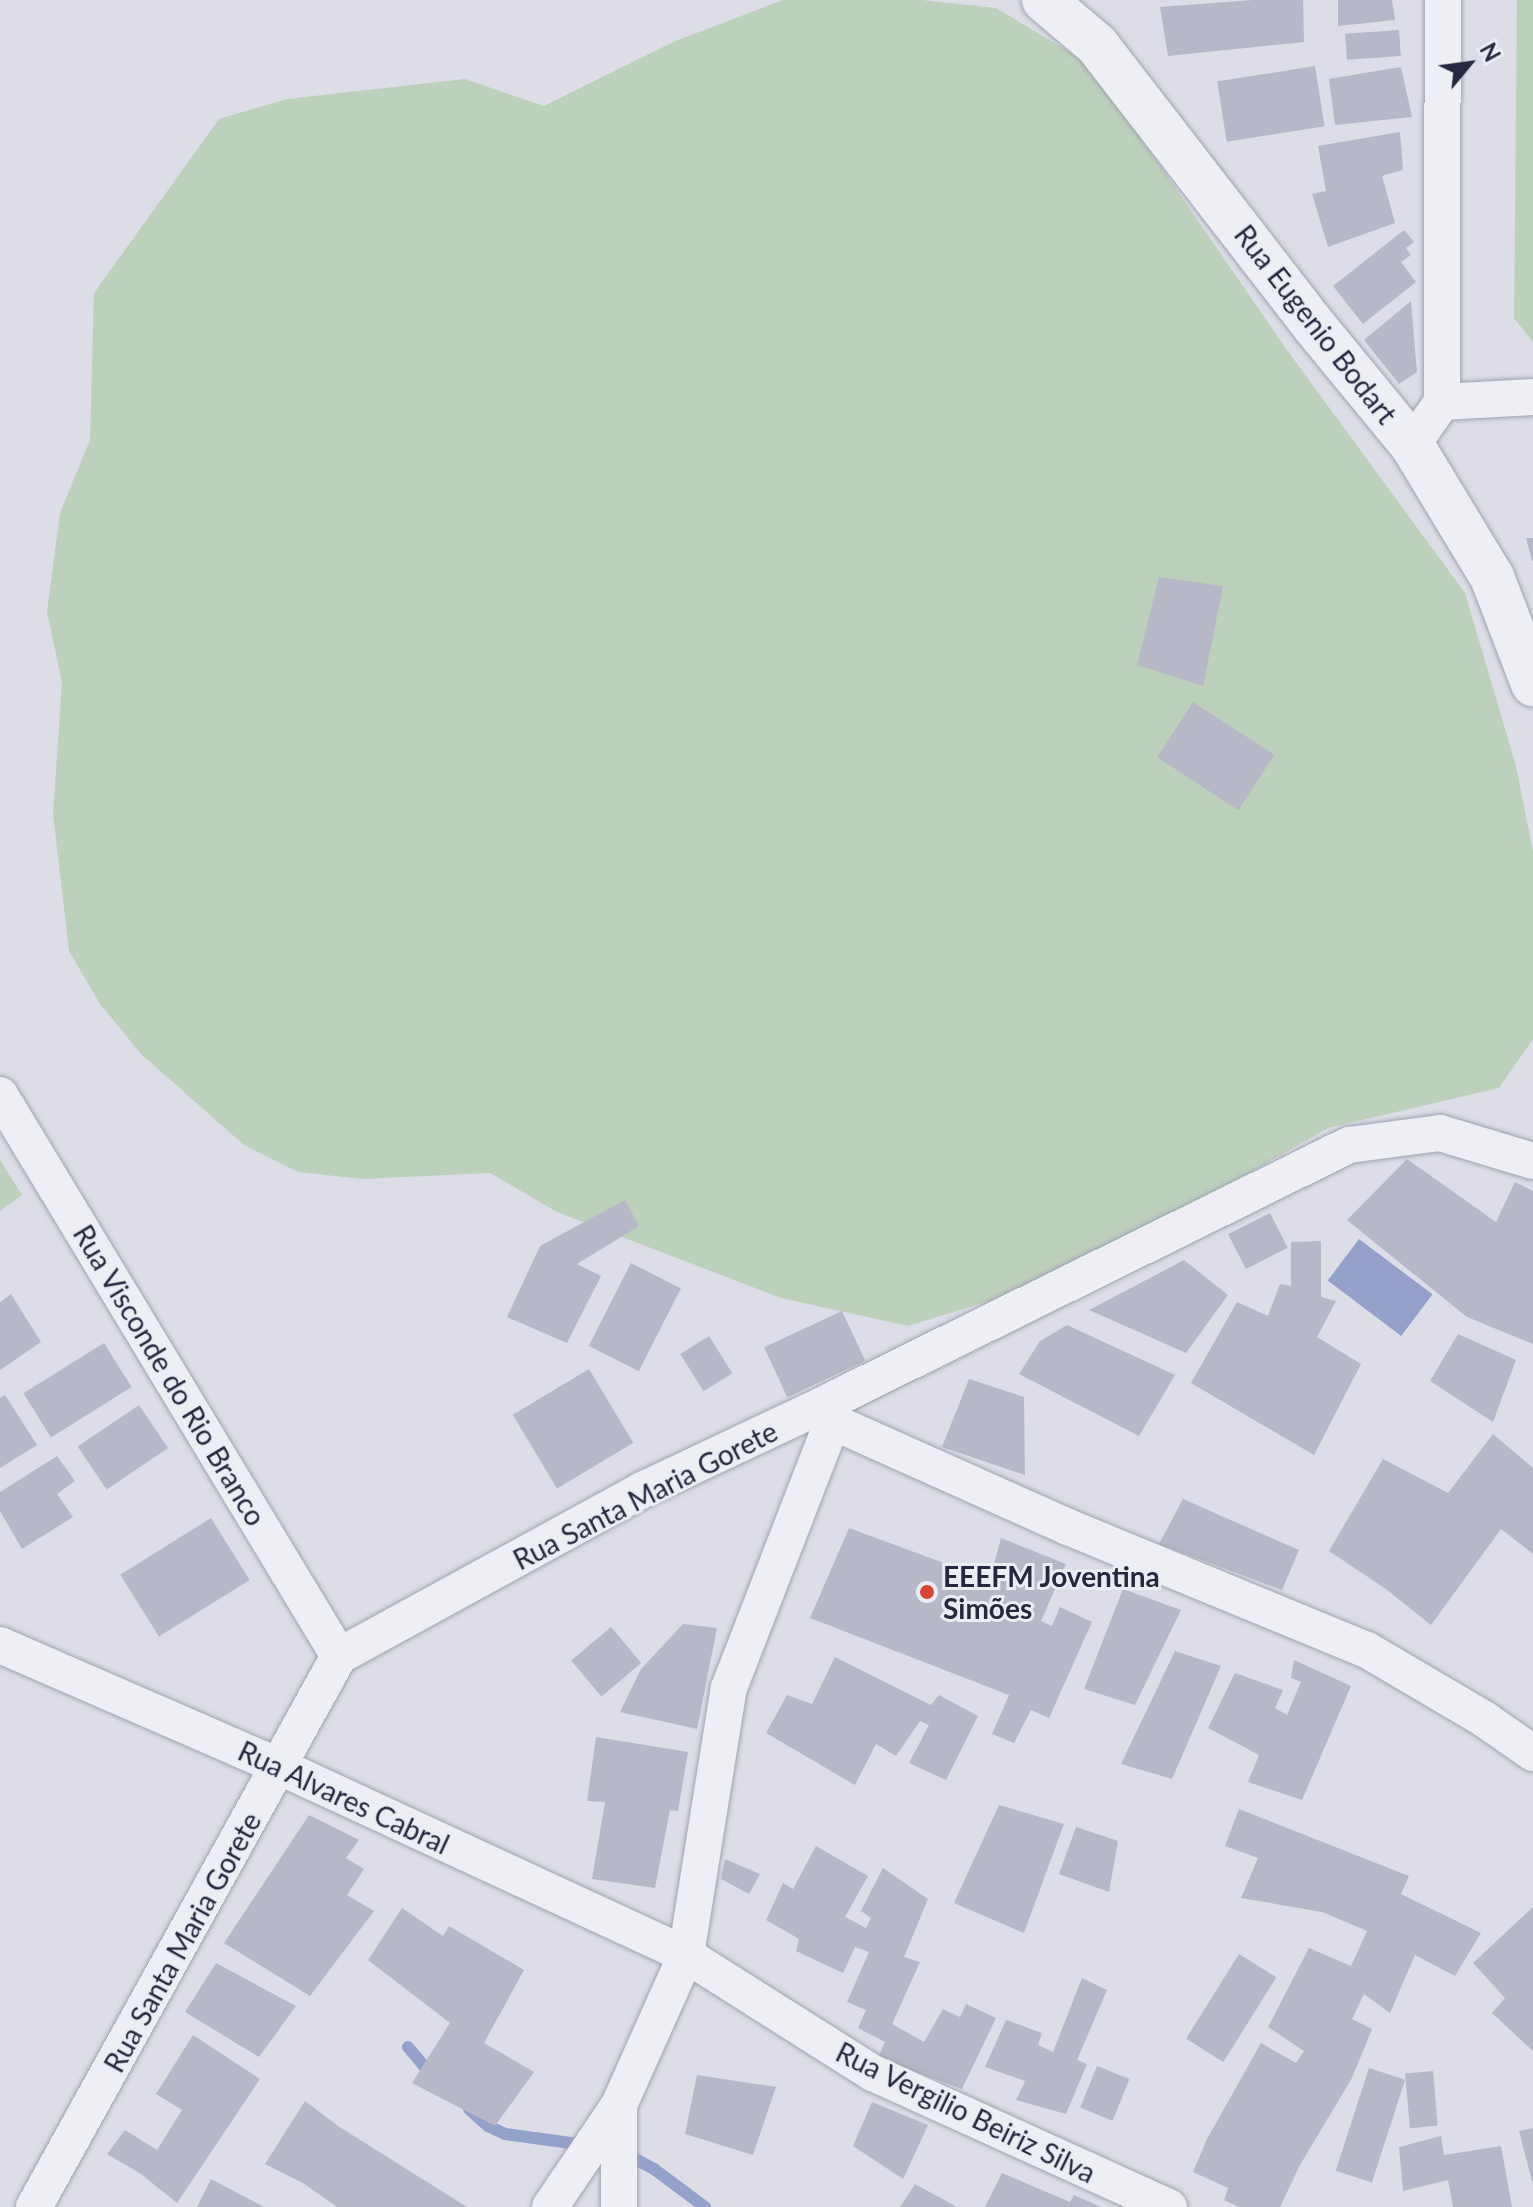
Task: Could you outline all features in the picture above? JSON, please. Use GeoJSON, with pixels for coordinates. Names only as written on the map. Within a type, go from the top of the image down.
{"type":"FeatureCollection","features":[{"type":"Feature","properties":{"kind":"street","name":"Rua Eugenio Bodart"},"geometry":{"type":"LineString","coordinates":[[1044,0],[1097,45],[1315,327],[1412,445],[1492,577],[1533,684]]}},
{"type":"Feature","properties":{"kind":"street"},"geometry":{"type":"LineString","coordinates":[[1412,445],[1442,402],[1443,0]]}},
{"type":"Feature","properties":{"kind":"street"},"geometry":{"type":"LineString","coordinates":[[1442,402],[1533,397]]}},
{"type":"Feature","properties":{"kind":"street","name":"Rua Visconde do Rio Branco"},"geometry":{"type":"LineString","coordinates":[[0,1095],[339,1656]]}},
{"type":"Feature","properties":{"kind":"street","name":"Rua Santa Maria Gorete"},"geometry":{"type":"LineString","coordinates":[[34,2207],[339,1656],[642,1490],[821,1416],[1349,1145],[1440,1133],[1533,1161]]}},
{"type":"Feature","properties":{"kind":"street"},"geometry":{"type":"LineString","coordinates":[[550,2207],[619,2105],[686,1955],[729,1688],[821,1416],[1068,1527],[1367,1650],[1484,1719],[1533,1753]]}},
{"type":"Feature","properties":{"kind":"street","name":"Rua Alvares Cabral"},"geometry":{"type":"LineString","coordinates":[[0,1645],[280,1767],[686,1955]]}},
{"type":"Feature","properties":{"kind":"street"},"geometry":{"type":"LineString","coordinates":[[0,1672],[36,1661]]}},
{"type":"Feature","properties":{"kind":"street","name":"Rua Vergilio Beiriz Silva"},"geometry":{"type":"LineString","coordinates":[[686,1955],[873,2073],[1169,2207]]}},
{"type":"Feature","properties":{"kind":"street"},"geometry":{"type":"LineString","coordinates":[[619,2105],[619,2207]]}},
{"type":"Feature","properties":{"kind":"green space"},"geometry":{"type":"Polygon","coordinates":[[[783,0],[922,0],[996,8],[1090,64],[1287,350],[1465,593],[1516,766],[1533,852],[1533,1039],[1499,1088],[1328,1128],[1067,1277],[908,1326],[781,1298],[557,1212],[490,1173],[362,1179],[298,1172],[244,1145],[141,1054],[100,1004],[69,951],[53,814],[62,682],[47,612],[60,513],[90,440],[94,293],[219,119],[287,99],[465,79],[544,106],[673,42],[783,0]]]}},
{"type":"Feature","properties":{"kind":"green space"},"geometry":{"type":"Polygon","coordinates":[[[1517,0],[1533,0],[1533,342],[1514,318],[1517,0]]]}},
{"type":"Feature","properties":{"kind":"green space"},"geometry":{"type":"Polygon","coordinates":[[[0,1160],[22,1195],[0,1211],[0,1160]]]}},
{"type":"Feature","properties":{"kind":"water"},"geometry":{"type":"Polygon","coordinates":[[[1359,1239],[1432,1294],[1401,1336],[1328,1281],[1359,1239]]]}},
{"type":"Feature","properties":{"kind":"building"},"geometry":{"type":"Polygon","coordinates":[[[1253,0],[1303,0],[1304,42],[1168,56],[1160,7],[1253,0]]]}},
{"type":"Feature","properties":{"kind":"building"},"geometry":{"type":"Polygon","coordinates":[[[1338,0],[1392,0],[1395,20],[1338,26],[1338,0]]]}},
{"type":"Feature","properties":{"kind":"building"},"geometry":{"type":"Polygon","coordinates":[[[1399,30],[1401,56],[1347,60],[1345,34],[1399,30]]]}},
{"type":"Feature","properties":{"kind":"building"},"geometry":{"type":"Polygon","coordinates":[[[1315,66],[1325,126],[1227,142],[1217,81],[1315,66]]]}},
{"type":"Feature","properties":{"kind":"building"},"geometry":{"type":"Polygon","coordinates":[[[1401,67],[1412,117],[1335,125],[1329,79],[1401,67]]]}},
{"type":"Feature","properties":{"kind":"building"},"geometry":{"type":"Polygon","coordinates":[[[1400,132],[1403,170],[1382,176],[1395,223],[1328,247],[1312,194],[1326,191],[1318,146],[1400,132]]]}},
{"type":"Feature","properties":{"kind":"building"},"geometry":{"type":"Polygon","coordinates":[[[1404,230],[1414,242],[1406,248],[1411,255],[1401,262],[1416,282],[1363,324],[1333,286],[1404,230]]]}},
{"type":"Feature","properties":{"kind":"building"},"geometry":{"type":"Polygon","coordinates":[[[1411,301],[1417,372],[1399,384],[1364,340],[1411,301]]]}},
{"type":"Feature","properties":{"kind":"building"},"geometry":{"type":"Polygon","coordinates":[[[1526,538],[1533,538],[1532,561],[1526,538]]]}},
{"type":"Feature","properties":{"kind":"building"},"geometry":{"type":"Polygon","coordinates":[[[1159,577],[1223,586],[1203,686],[1137,665],[1159,577]]]}},
{"type":"Feature","properties":{"kind":"building"},"geometry":{"type":"Polygon","coordinates":[[[1193,702],[1274,755],[1238,810],[1157,757],[1193,702]]]}},
{"type":"Feature","properties":{"kind":"building"},"geometry":{"type":"Polygon","coordinates":[[[1407,1159],[1496,1222],[1515,1182],[1533,1191],[1533,1344],[1467,1317],[1347,1220],[1407,1159]]]}},
{"type":"Feature","properties":{"kind":"building"},"geometry":{"type":"Polygon","coordinates":[[[625,1200],[639,1226],[577,1264],[601,1276],[567,1343],[507,1317],[540,1246],[625,1200]]]}},
{"type":"Feature","properties":{"kind":"building"},"geometry":{"type":"Polygon","coordinates":[[[1270,1213],[1288,1248],[1246,1269],[1228,1234],[1270,1213]]]}},
{"type":"Feature","properties":{"kind":"building"},"geometry":{"type":"Polygon","coordinates":[[[1321,1241],[1321,1297],[1336,1301],[1317,1337],[1361,1364],[1314,1455],[1191,1383],[1237,1302],[1268,1316],[1280,1284],[1291,1286],[1291,1242],[1321,1241]]]}},
{"type":"Feature","properties":{"kind":"building"},"geometry":{"type":"Polygon","coordinates":[[[1184,1260],[1228,1295],[1186,1353],[1089,1310],[1184,1260]]]}},
{"type":"Feature","properties":{"kind":"building"},"geometry":{"type":"Polygon","coordinates":[[[631,1263],[681,1288],[639,1371],[589,1346],[631,1263]]]}},
{"type":"Feature","properties":{"kind":"building"},"geometry":{"type":"Polygon","coordinates":[[[11,1294],[41,1342],[0,1370],[0,1302],[11,1294]]]}},
{"type":"Feature","properties":{"kind":"building"},"geometry":{"type":"Polygon","coordinates":[[[842,1311],[865,1361],[787,1397],[764,1347],[842,1311]]]}},
{"type":"Feature","properties":{"kind":"building"},"geometry":{"type":"Polygon","coordinates":[[[1067,1325],[1175,1375],[1139,1436],[1019,1374],[1040,1341],[1067,1325]]]}},
{"type":"Feature","properties":{"kind":"building"},"geometry":{"type":"Polygon","coordinates":[[[1458,1334],[1516,1360],[1493,1422],[1430,1381],[1458,1334]]]}},
{"type":"Feature","properties":{"kind":"building"},"geometry":{"type":"Polygon","coordinates":[[[709,1336],[732,1373],[703,1391],[680,1354],[709,1336]]]}},
{"type":"Feature","properties":{"kind":"building"},"geometry":{"type":"Polygon","coordinates":[[[104,1343],[132,1387],[51,1437],[23,1393],[104,1343]]]}},
{"type":"Feature","properties":{"kind":"building"},"geometry":{"type":"Polygon","coordinates":[[[589,1369],[633,1443],[557,1489],[513,1415],[589,1369]]]}},
{"type":"Feature","properties":{"kind":"building"},"geometry":{"type":"Polygon","coordinates":[[[969,1379],[1024,1397],[1025,1475],[942,1447],[969,1379]]]}},
{"type":"Feature","properties":{"kind":"building"},"geometry":{"type":"Polygon","coordinates":[[[5,1395],[37,1445],[0,1468],[0,1398],[5,1395]]]}},
{"type":"Feature","properties":{"kind":"building"},"geometry":{"type":"Polygon","coordinates":[[[139,1405],[168,1448],[107,1489],[78,1446],[139,1405]]]}},
{"type":"Feature","properties":{"kind":"building"},"geometry":{"type":"Polygon","coordinates":[[[1493,1434],[1533,1468],[1533,1554],[1501,1529],[1431,1625],[1386,1589],[1329,1551],[1383,1459],[1448,1493],[1493,1434]]]}},
{"type":"Feature","properties":{"kind":"building"},"geometry":{"type":"Polygon","coordinates":[[[57,1456],[75,1481],[57,1494],[73,1517],[22,1549],[0,1511],[0,1492],[57,1456]]]}},
{"type":"Feature","properties":{"kind":"building"},"geometry":{"type":"Polygon","coordinates":[[[1183,1499],[1299,1550],[1282,1590],[1159,1544],[1183,1499]]]}},
{"type":"Feature","properties":{"kind":"building"},"geometry":{"type":"Polygon","coordinates":[[[211,1518],[250,1580],[159,1637],[120,1575],[211,1518]]]}},
{"type":"Feature","properties":{"kind":"building"},"geometry":{"type":"Polygon","coordinates":[[[849,1528],[990,1580],[1001,1538],[1066,1564],[1041,1621],[1052,1626],[1060,1607],[1092,1622],[1049,1718],[1031,1710],[1014,1743],[992,1734],[1009,1695],[810,1618],[849,1528]]]}},
{"type":"Feature","properties":{"kind":"building"},"geometry":{"type":"Polygon","coordinates":[[[1123,1589],[1181,1610],[1135,1705],[1084,1689],[1123,1589]]]}},
{"type":"Feature","properties":{"kind":"building"},"geometry":{"type":"Polygon","coordinates":[[[683,1624],[717,1628],[697,1729],[620,1712],[641,1669],[683,1624]]]}},
{"type":"Feature","properties":{"kind":"building"},"geometry":{"type":"Polygon","coordinates":[[[611,1627],[641,1663],[601,1696],[571,1660],[611,1627]]]}},
{"type":"Feature","properties":{"kind":"building"},"geometry":{"type":"Polygon","coordinates":[[[1175,1651],[1221,1666],[1172,1779],[1121,1764],[1175,1651]]]}},
{"type":"Feature","properties":{"kind":"building"},"geometry":{"type":"Polygon","coordinates":[[[835,1657],[931,1705],[939,1695],[978,1716],[946,1780],[909,1763],[929,1725],[920,1721],[896,1756],[876,1744],[855,1785],[766,1733],[787,1695],[812,1704],[835,1657]]]}},
{"type":"Feature","properties":{"kind":"building"},"geometry":{"type":"Polygon","coordinates":[[[1294,1660],[1351,1686],[1302,1800],[1248,1782],[1259,1755],[1208,1728],[1235,1673],[1283,1690],[1275,1708],[1287,1715],[1301,1682],[1291,1678],[1294,1660]]]}},
{"type":"Feature","properties":{"kind":"building"},"geometry":{"type":"Polygon","coordinates":[[[596,1737],[688,1752],[678,1811],[670,1810],[655,1888],[592,1879],[605,1802],[587,1801],[596,1737]]]}},
{"type":"Feature","properties":{"kind":"building"},"geometry":{"type":"Polygon","coordinates":[[[999,1805],[1064,1824],[1024,1933],[954,1903],[999,1805]]]}},
{"type":"Feature","properties":{"kind":"building"},"geometry":{"type":"Polygon","coordinates":[[[1239,1809],[1409,1876],[1401,1894],[1481,1933],[1455,1976],[1415,1955],[1390,2013],[1364,1994],[1352,2019],[1372,2029],[1352,2078],[1300,2165],[1280,2207],[1239,2207],[1224,2200],[1228,2188],[1193,2172],[1207,2139],[1261,2043],[1296,2063],[1304,2051],[1268,2027],[1309,1948],[1351,1966],[1367,1931],[1322,1912],[1241,1898],[1258,1858],[1225,1846],[1239,1809]]]}},
{"type":"Feature","properties":{"kind":"building"},"geometry":{"type":"Polygon","coordinates":[[[309,1815],[359,1840],[346,1858],[364,1869],[347,1895],[374,1911],[310,1996],[224,1943],[309,1815]]]}},
{"type":"Feature","properties":{"kind":"building"},"geometry":{"type":"Polygon","coordinates":[[[1076,1827],[1118,1841],[1109,1892],[1059,1874],[1076,1827]]]}},
{"type":"Feature","properties":{"kind":"building"},"geometry":{"type":"Polygon","coordinates":[[[816,1846],[868,1876],[845,1917],[866,1928],[871,1918],[861,1911],[883,1868],[928,1899],[904,1957],[920,1962],[892,2024],[924,2042],[943,2009],[960,2017],[966,2004],[996,2018],[962,2089],[878,2058],[885,2042],[858,2028],[866,2010],[847,2002],[869,1952],[855,1947],[843,1973],[796,1951],[799,1939],[766,1920],[783,1883],[793,1889],[816,1846]]]}},
{"type":"Feature","properties":{"kind":"building"},"geometry":{"type":"Polygon","coordinates":[[[725,1859],[760,1874],[749,1894],[721,1879],[725,1859]]]}},
{"type":"Feature","properties":{"kind":"building"},"geometry":{"type":"Polygon","coordinates":[[[1533,1907],[1533,2051],[1492,2013],[1505,1998],[1473,1963],[1533,1907]]]}},
{"type":"Feature","properties":{"kind":"building"},"geometry":{"type":"Polygon","coordinates":[[[402,1908],[443,1936],[449,1926],[524,1970],[484,2043],[534,2072],[495,2126],[412,2083],[450,2023],[368,1960],[402,1908]]]}},
{"type":"Feature","properties":{"kind":"building"},"geometry":{"type":"Polygon","coordinates":[[[1239,1954],[1276,1977],[1223,2062],[1186,2039],[1239,1954]]]}},
{"type":"Feature","properties":{"kind":"building"},"geometry":{"type":"Polygon","coordinates":[[[216,1963],[296,2006],[259,2057],[185,2012],[216,1963]]]}},
{"type":"Feature","properties":{"kind":"building"},"geometry":{"type":"Polygon","coordinates":[[[1082,1978],[1107,1990],[1077,2060],[1087,2064],[1066,2114],[1016,2100],[1025,2081],[985,2067],[1006,2020],[1042,2033],[1038,2045],[1053,2052],[1082,1978]]]}},
{"type":"Feature","properties":{"kind":"building"},"geometry":{"type":"Polygon","coordinates":[[[193,2035],[260,2079],[177,2203],[141,2174],[107,2154],[125,2130],[157,2150],[182,2110],[156,2094],[193,2035]]]}},
{"type":"Feature","properties":{"kind":"building"},"geometry":{"type":"Polygon","coordinates":[[[1097,2066],[1129,2079],[1113,2121],[1080,2108],[1097,2066]]]}},
{"type":"Feature","properties":{"kind":"building"},"geometry":{"type":"Polygon","coordinates":[[[1369,2068],[1405,2080],[1372,2182],[1336,2171],[1369,2068]]]}},
{"type":"Feature","properties":{"kind":"building"},"geometry":{"type":"Polygon","coordinates":[[[1433,2071],[1438,2126],[1410,2128],[1405,2073],[1433,2071]]]}},
{"type":"Feature","properties":{"kind":"building"},"geometry":{"type":"Polygon","coordinates":[[[697,2075],[776,2087],[753,2155],[685,2134],[697,2075]]]}},
{"type":"Feature","properties":{"kind":"building"},"geometry":{"type":"Polygon","coordinates":[[[305,2101],[338,2126],[467,2207],[337,2207],[303,2183],[265,2164],[305,2101]]]}},
{"type":"Feature","properties":{"kind":"building"},"geometry":{"type":"Polygon","coordinates":[[[872,2102],[928,2125],[903,2179],[853,2146],[872,2102]]]}},
{"type":"Feature","properties":{"kind":"building"},"geometry":{"type":"Polygon","coordinates":[[[1533,2128],[1533,2181],[1532,2181],[1519,2131],[1533,2128]]]}},
{"type":"Feature","properties":{"kind":"building"},"geometry":{"type":"Polygon","coordinates":[[[1441,2136],[1444,2155],[1501,2146],[1512,2207],[1453,2207],[1448,2180],[1403,2191],[1399,2147],[1441,2136]]]}},
{"type":"Feature","properties":{"kind":"building"},"geometry":{"type":"Polygon","coordinates":[[[1002,2173],[1070,2202],[1074,2195],[1101,2207],[985,2207],[1002,2173]]]}},
{"type":"Feature","properties":{"kind":"building"},"geometry":{"type":"Polygon","coordinates":[[[211,2179],[264,2207],[197,2207],[211,2179]]]}},
{"type":"Feature","properties":{"kind":"building"},"geometry":{"type":"Polygon","coordinates":[[[915,2184],[957,2207],[900,2207],[915,2184]]]}},
{"type":"Feature","properties":{"kind":"waterway"},"geometry":{"type":"LineString","coordinates":[[408,2047],[434,2078]]}},
{"type":"Feature","properties":{"kind":"waterway"},"geometry":{"type":"LineString","coordinates":[[469,2109],[488,2126],[505,2134],[585,2145]]}},
{"type":"Feature","properties":{"kind":"waterway"},"geometry":{"type":"LineString","coordinates":[[622,2152],[654,2169],[705,2207]]}},
{"type":"Feature","properties":{"kind":"place","name":"EEEFM Joventina Simões"},"geometry":{"type":"Point","coordinates":[927,1592]}}]}
